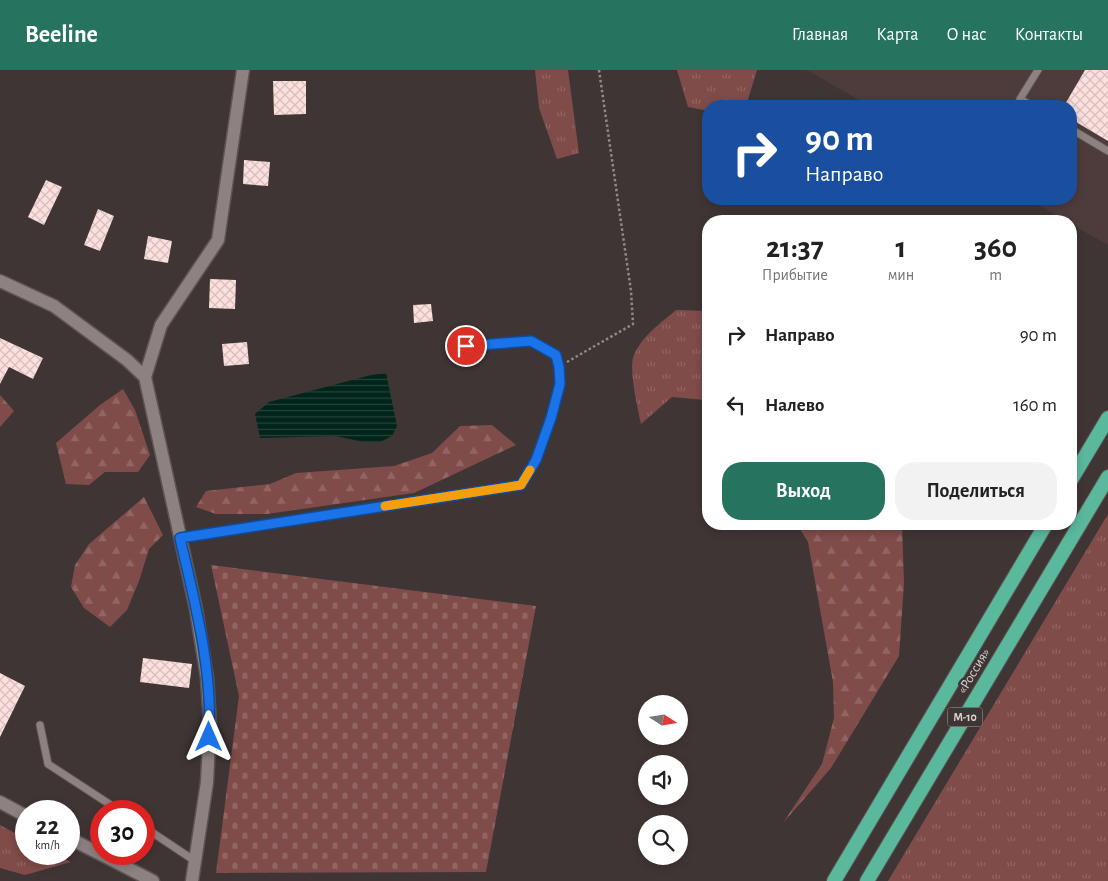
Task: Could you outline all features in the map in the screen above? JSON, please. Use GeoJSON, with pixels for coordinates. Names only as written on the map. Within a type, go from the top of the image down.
{"type":"FeatureCollection","features":[{"type":"Feature","properties":{"kind":"highway"},"geometry":{"type":"LineString","coordinates":[[1077,470],[1108,418]]}},
{"type":"Feature","properties":{"kind":"highway","name":"«Россия»"},"geometry":{"type":"LineString","coordinates":[[1077,529],[1108,477]]}},
{"type":"Feature","properties":{"kind":"highway","name":"«Россия»"},"geometry":{"type":"LineString","coordinates":[[834,881],[1042,530]]}},
{"type":"Feature","properties":{"kind":"highway","name":"«Россия»"},"geometry":{"type":"LineString","coordinates":[[867,881],[1076,530]]}},
{"type":"Feature","properties":{"kind":"street"},"geometry":{"type":"LineString","coordinates":[[192,881],[207,782],[210,722],[207,678],[196,609],[145,377],[161,324],[218,240],[242,70]]}},
{"type":"Feature","properties":{"kind":"street"},"geometry":{"type":"LineString","coordinates":[[0,281],[54,306],[127,360],[145,377]]}},
{"type":"Feature","properties":{"kind":"street"},"geometry":{"type":"LineString","coordinates":[[0,802],[15,810]]}},
{"type":"Feature","properties":{"kind":"street"},"geometry":{"type":"LineString","coordinates":[[80,844],[153,881]]}},
{"type":"Feature","properties":{"kind":"street"},"geometry":{"type":"LineString","coordinates":[[829,881],[843,865]]}},
{"type":"Feature","properties":{"kind":"lane"},"geometry":{"type":"LineString","coordinates":[[1022,100],[1020,99],[1038,70]]}},
{"type":"Feature","properties":{"kind":"lane"},"geometry":{"type":"LineString","coordinates":[[1077,133],[1108,151]]}},
{"type":"Feature","properties":{"kind":"lane"},"geometry":{"type":"LineString","coordinates":[[180,538],[521,485],[536,460],[551,418],[560,384],[556,355],[531,341],[466,346]]}},
{"type":"Feature","properties":{"kind":"lane"},"geometry":{"type":"LineString","coordinates":[[40,725],[48,764],[103,800]]}},
{"type":"Feature","properties":{"kind":"lane"},"geometry":{"type":"LineString","coordinates":[[155,834],[195,861]]}},
{"type":"Feature","properties":{"kind":"path"},"geometry":{"type":"LineString","coordinates":[[559,367],[634,324],[631,290],[598,70]]}},
{"type":"Feature","properties":{"kind":"shaded area"},"geometry":{"type":"Polygon","coordinates":[[[807,70],[1108,70],[1108,245],[1077,227],[1077,215],[1056,215],[1038,205],[1077,205],[1077,100],[859,100],[807,70]]]}},
{"type":"Feature","properties":{"kind":"shaded area"},"geometry":{"type":"Polygon","coordinates":[[[386,373],[397,426],[392,436],[380,442],[364,442],[335,436],[260,438],[255,414],[269,402],[371,375],[386,373]]]}},
{"type":"Feature","properties":{"kind":"green space"},"geometry":{"type":"Polygon","coordinates":[[[535,70],[568,70],[579,153],[557,159],[539,108],[535,70]]]}},
{"type":"Feature","properties":{"kind":"green space"},"geometry":{"type":"Polygon","coordinates":[[[677,70],[757,70],[748,100],[702,100],[702,110],[688,107],[677,70]]]}},
{"type":"Feature","properties":{"kind":"green space"},"geometry":{"type":"Polygon","coordinates":[[[676,310],[702,311],[702,400],[672,397],[641,424],[633,379],[632,361],[637,348],[658,325],[676,310]]]}},
{"type":"Feature","properties":{"kind":"green space"},"geometry":{"type":"Polygon","coordinates":[[[123,389],[135,410],[150,455],[138,472],[105,472],[89,485],[66,484],[56,443],[100,405],[123,389]]]}},
{"type":"Feature","properties":{"kind":"green space"},"geometry":{"type":"Polygon","coordinates":[[[0,395],[14,411],[0,427],[0,395]]]}},
{"type":"Feature","properties":{"kind":"green space"},"geometry":{"type":"Polygon","coordinates":[[[492,425],[516,445],[414,493],[267,514],[216,514],[196,507],[206,491],[270,484],[296,473],[394,466],[432,453],[460,426],[492,425]]]}},
{"type":"Feature","properties":{"kind":"green space"},"geometry":{"type":"Polygon","coordinates":[[[144,497],[163,535],[149,549],[127,610],[110,627],[84,608],[71,587],[75,565],[89,544],[144,497]]]}},
{"type":"Feature","properties":{"kind":"green space"},"geometry":{"type":"Polygon","coordinates":[[[1108,514],[1108,881],[888,881],[1108,514]]]}},
{"type":"Feature","properties":{"kind":"green space"},"geometry":{"type":"Polygon","coordinates":[[[801,530],[902,530],[904,583],[899,656],[831,768],[783,823],[822,764],[834,718],[833,682],[808,542],[801,530]]]}},
{"type":"Feature","properties":{"kind":"green space"},"geometry":{"type":"Polygon","coordinates":[[[211,565],[536,606],[486,872],[216,873],[239,696],[211,565]]]}},
{"type":"Feature","properties":{"kind":"green space"},"geometry":{"type":"Polygon","coordinates":[[[0,825],[15,833],[15,865],[60,865],[25,875],[0,868],[0,825]]]}},
{"type":"Feature","properties":{"kind":"building"},"geometry":{"type":"Polygon","coordinates":[[[1085,70],[1108,70],[1108,141],[1077,123],[1077,100],[1068,100],[1085,70]]]}},
{"type":"Feature","properties":{"kind":"building"},"geometry":{"type":"Polygon","coordinates":[[[273,81],[306,81],[306,114],[274,115],[273,81]]]}},
{"type":"Feature","properties":{"kind":"building"},"geometry":{"type":"Polygon","coordinates":[[[244,160],[270,162],[268,186],[243,184],[244,160]]]}},
{"type":"Feature","properties":{"kind":"building"},"geometry":{"type":"Polygon","coordinates":[[[46,180],[62,187],[44,225],[28,217],[46,180]]]}},
{"type":"Feature","properties":{"kind":"building"},"geometry":{"type":"Polygon","coordinates":[[[98,209],[114,216],[100,251],[84,245],[98,209]]]}},
{"type":"Feature","properties":{"kind":"building"},"geometry":{"type":"Polygon","coordinates":[[[148,236],[172,241],[168,263],[144,259],[148,236]]]}},
{"type":"Feature","properties":{"kind":"building"},"geometry":{"type":"Polygon","coordinates":[[[210,279],[236,280],[235,309],[209,308],[210,279]]]}},
{"type":"Feature","properties":{"kind":"building"},"geometry":{"type":"Polygon","coordinates":[[[431,304],[433,321],[414,323],[413,305],[431,304]]]}},
{"type":"Feature","properties":{"kind":"building"},"geometry":{"type":"Polygon","coordinates":[[[0,338],[43,358],[33,379],[9,367],[0,384],[0,338]]]}},
{"type":"Feature","properties":{"kind":"building"},"geometry":{"type":"Polygon","coordinates":[[[247,342],[249,364],[224,366],[222,344],[247,342]]]}},
{"type":"Feature","properties":{"kind":"building"},"geometry":{"type":"Polygon","coordinates":[[[143,658],[192,664],[189,688],[140,682],[143,658]]]}},
{"type":"Feature","properties":{"kind":"building"},"geometry":{"type":"Polygon","coordinates":[[[0,673],[25,686],[0,737],[0,673]]]}},
{"type":"Feature","properties":{"kind":"slow traffic"},"geometry":{"type":"LineString","coordinates":[[385,506],[521,485],[530,470]]}},
{"type":"Feature","properties":{"kind":"route"},"geometry":{"type":"LineString","coordinates":[[209,737],[210,722],[207,678],[196,609],[180,538],[521,485],[536,460],[551,418],[560,384],[556,355],[531,341],[466,346]]}}]}
